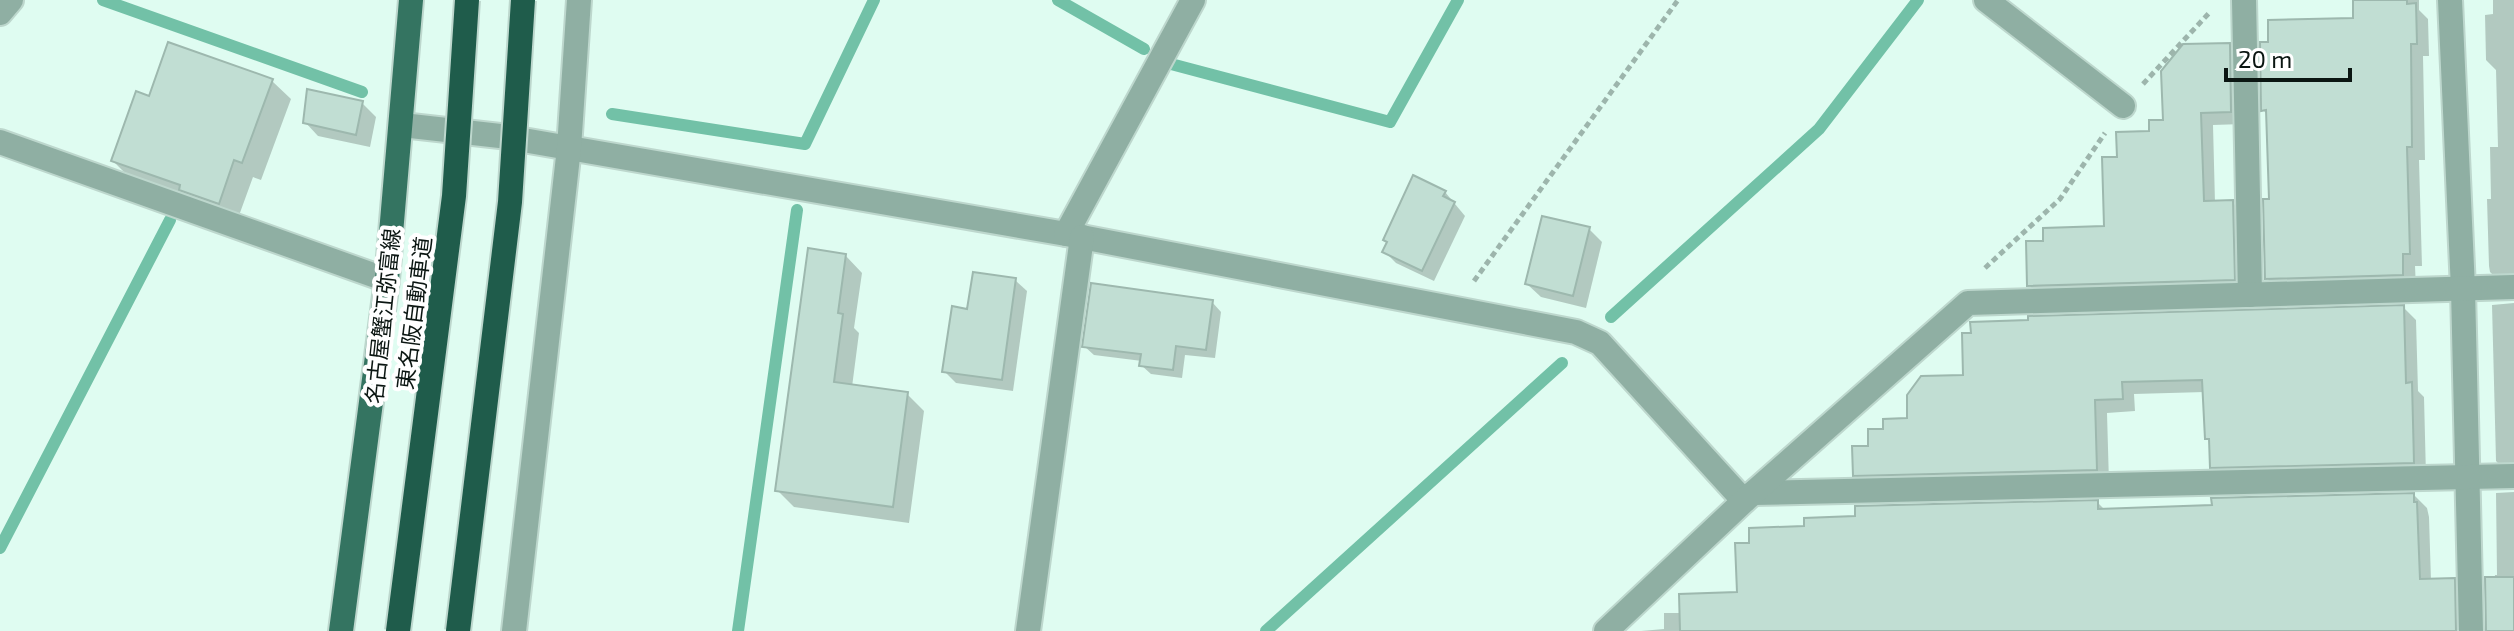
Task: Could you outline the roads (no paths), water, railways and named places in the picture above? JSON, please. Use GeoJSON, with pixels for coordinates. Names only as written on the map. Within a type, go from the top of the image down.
{"type":"FeatureCollection","features":[{"type":"Feature","properties":{"kind":"highway","name":"東名阪自動車道"},"geometry":{"type":"LineString","coordinates":[[398,631],[454,196],[467,0]]}},
{"type":"Feature","properties":{"kind":"highway"},"geometry":{"type":"LineString","coordinates":[[458,631],[510,202],[523,0]]}},
{"type":"Feature","properties":{"kind":"main road","name":"名古屋蟹江弥富線"},"geometry":{"type":"LineString","coordinates":[[341,631],[387,280],[411,0]]}},
{"type":"Feature","properties":{"kind":"street"},"geometry":{"type":"LineString","coordinates":[[0,13],[11,0]]}},
{"type":"Feature","properties":{"kind":"street"},"geometry":{"type":"LineString","coordinates":[[514,631],[569,148],[579,0]]}},
{"type":"Feature","properties":{"kind":"street"},"geometry":{"type":"LineString","coordinates":[[1028,631],[1074,236],[1193,0]]}},
{"type":"Feature","properties":{"kind":"street"},"geometry":{"type":"LineString","coordinates":[[1986,0],[2123,106]]}},
{"type":"Feature","properties":{"kind":"street"},"geometry":{"type":"LineString","coordinates":[[2244,0],[2250,295]]}},
{"type":"Feature","properties":{"kind":"street"},"geometry":{"type":"LineString","coordinates":[[2450,0],[2463,289],[2471,631]]}},
{"type":"Feature","properties":{"kind":"street"},"geometry":{"type":"LineString","coordinates":[[402,125],[500,136],[1074,236],[1576,332],[1600,343],[1748,497],[2514,476]]}},
{"type":"Feature","properties":{"kind":"street"},"geometry":{"type":"LineString","coordinates":[[0,142],[387,280]]}},
{"type":"Feature","properties":{"kind":"street"},"geometry":{"type":"LineString","coordinates":[[1606,631],[1748,497],[1968,303],[2514,287]]}},
{"type":"Feature","properties":{"kind":"waterway"},"geometry":{"type":"LineString","coordinates":[[103,0],[362,92]]}},
{"type":"Feature","properties":{"kind":"waterway"},"geometry":{"type":"LineString","coordinates":[[612,114],[805,144],[874,0]]}},
{"type":"Feature","properties":{"kind":"waterway"},"geometry":{"type":"LineString","coordinates":[[1058,0],[1144,49]]}},
{"type":"Feature","properties":{"kind":"waterway"},"geometry":{"type":"LineString","coordinates":[[1171,64],[1390,122],[1458,0]]}},
{"type":"Feature","properties":{"kind":"waterway"},"geometry":{"type":"LineString","coordinates":[[1611,317],[1819,129],[1918,0]]}},
{"type":"Feature","properties":{"kind":"waterway"},"geometry":{"type":"LineString","coordinates":[[738,631],[797,210]]}},
{"type":"Feature","properties":{"kind":"waterway"},"geometry":{"type":"LineString","coordinates":[[0,548],[170,220]]}},
{"type":"Feature","properties":{"kind":"waterway"},"geometry":{"type":"LineString","coordinates":[[1266,631],[1562,363]]}}]}
